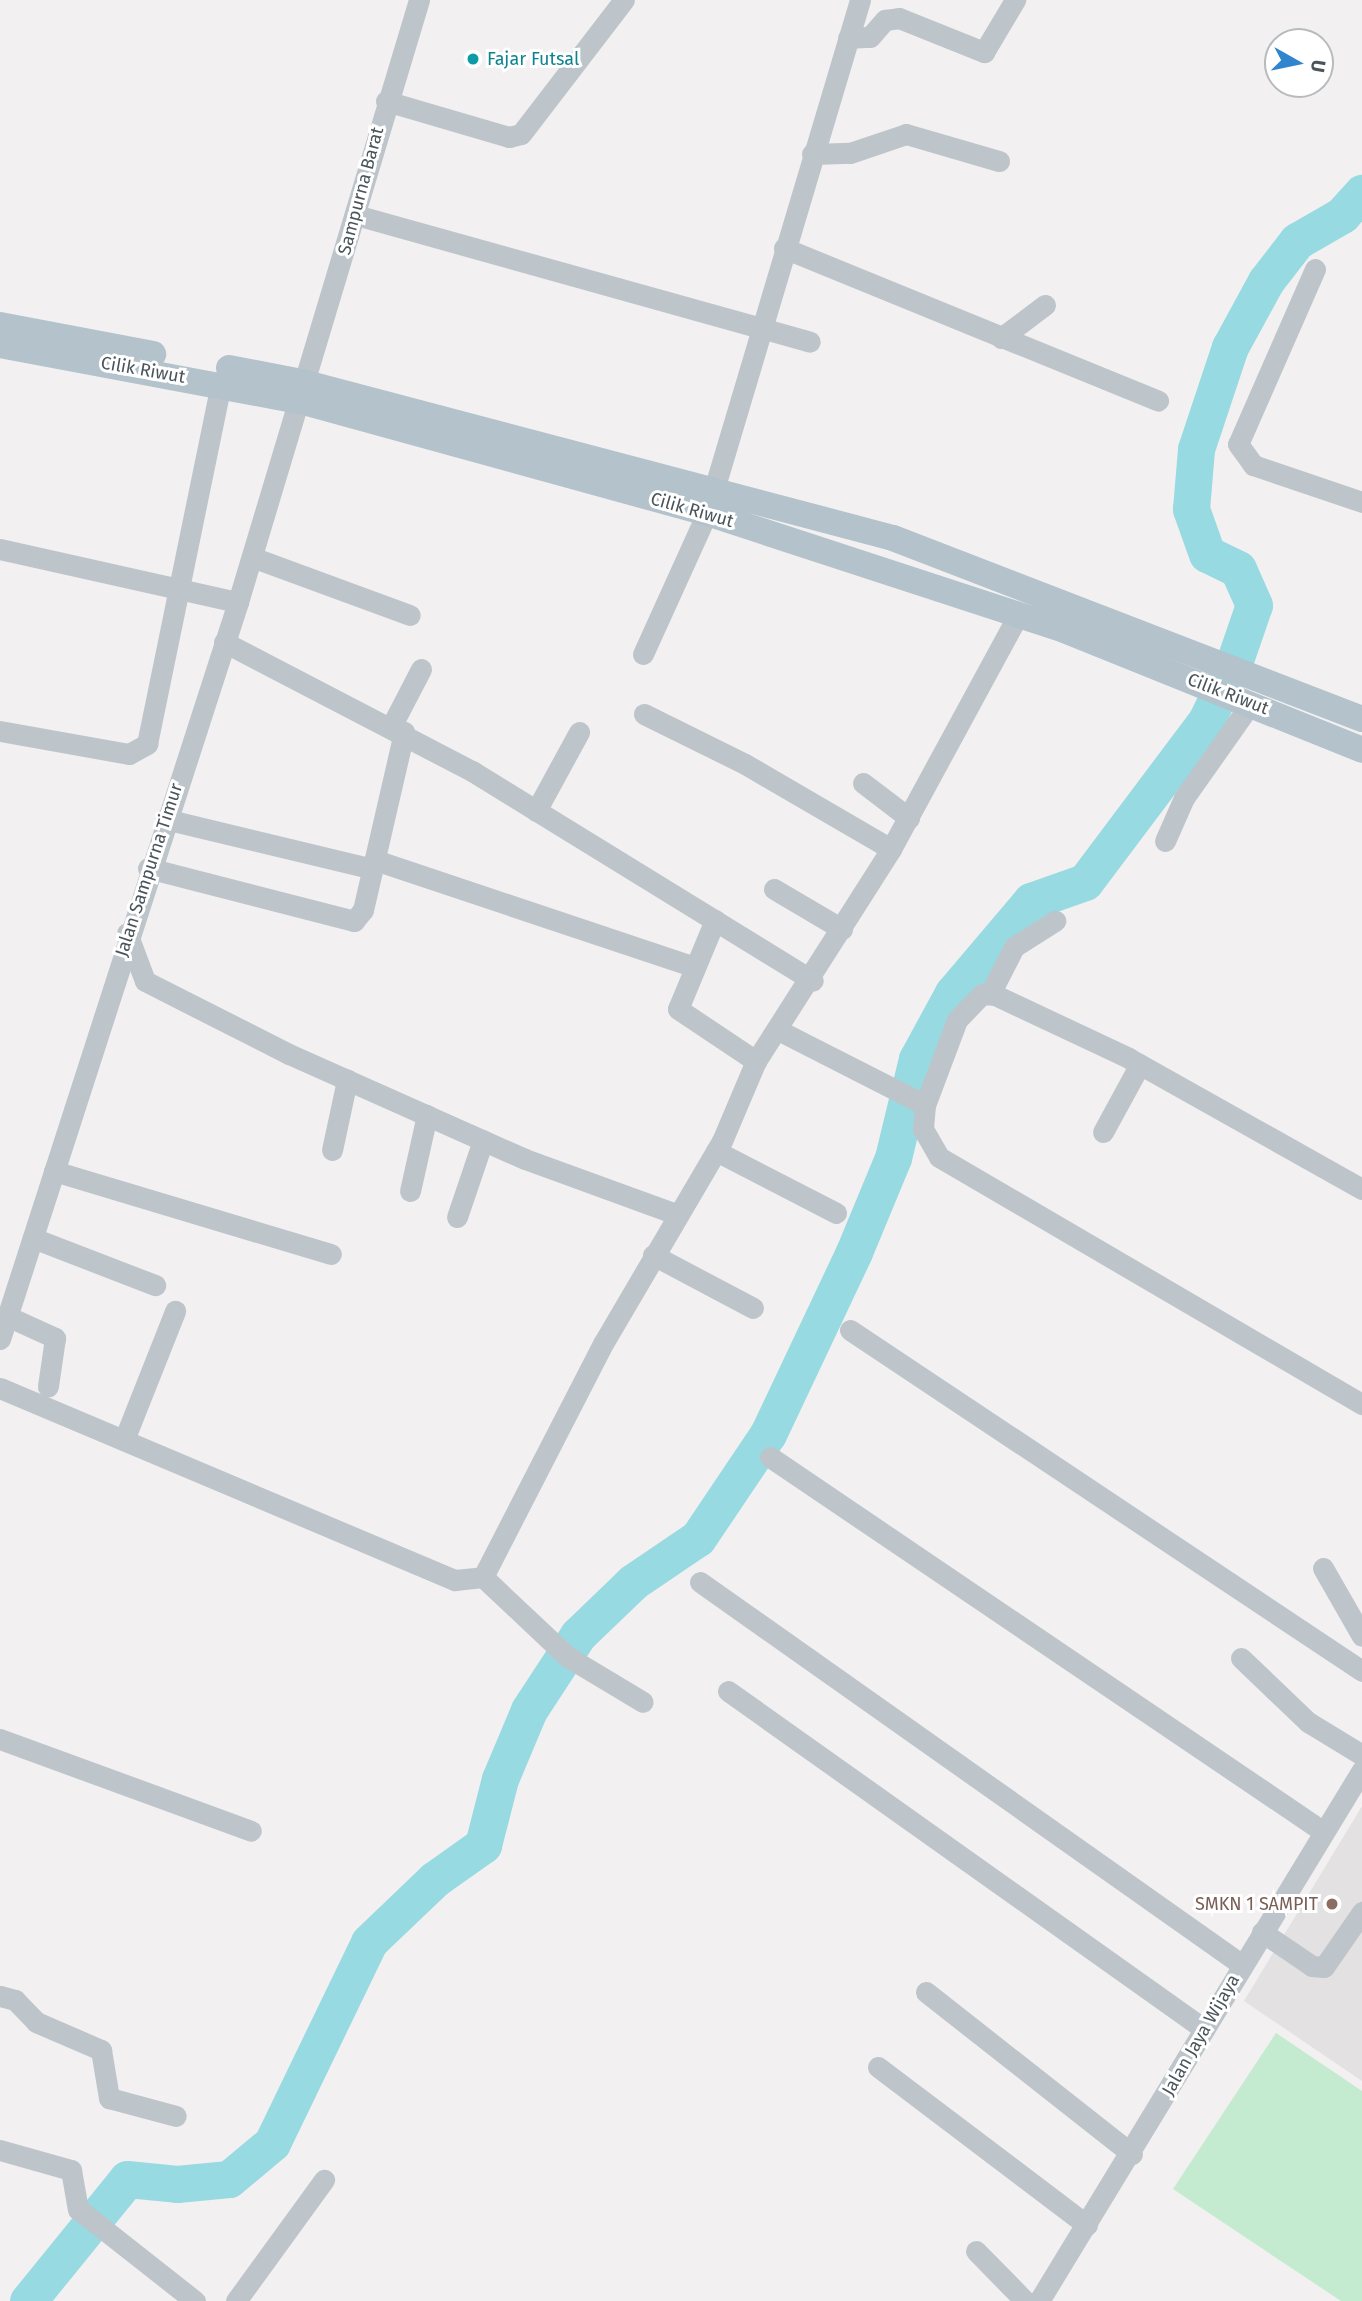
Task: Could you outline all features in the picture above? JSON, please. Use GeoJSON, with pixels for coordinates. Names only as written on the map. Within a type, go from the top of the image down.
{"type":"FeatureCollection","features":[{"type":"Feature","properties":{"kind":"main road","name":"Cilik Riwut"},"geometry":{"type":"LineString","coordinates":[[8,336],[303,392],[710,503],[893,538],[1129,624],[1362,719]]}},
{"type":"Feature","properties":{"kind":"main road","name":"Cilik Riwut"},"geometry":{"type":"LineString","coordinates":[[8,336],[221,384],[303,392]]}},
{"type":"Feature","properties":{"kind":"main road","name":"Cilik Riwut"},"geometry":{"type":"LineString","coordinates":[[710,503],[1246,700],[1362,750]]}},
{"type":"Feature","properties":{"kind":"main road"},"geometry":{"type":"LineString","coordinates":[[1121,653],[1129,624]]}},
{"type":"Feature","properties":{"kind":"street","name":"Sampurna Barat"},"geometry":{"type":"LineString","coordinates":[[303,392],[356,215],[386,101],[419,0]]}},
{"type":"Feature","properties":{"kind":"street"},"geometry":{"type":"LineString","coordinates":[[386,101],[509,137],[521,134],[624,0]]}},
{"type":"Feature","properties":{"kind":"street"},"geometry":{"type":"LineString","coordinates":[[643,654],[710,503],[860,0]]}},
{"type":"Feature","properties":{"kind":"street"},"geometry":{"type":"LineString","coordinates":[[848,38],[870,37],[885,20],[899,18],[984,52],[1015,0]]}},
{"type":"Feature","properties":{"kind":"street"},"geometry":{"type":"LineString","coordinates":[[812,154],[850,153],[906,134],[999,161]]}},
{"type":"Feature","properties":{"kind":"street"},"geometry":{"type":"LineString","coordinates":[[356,215],[760,331],[810,342]]}},
{"type":"Feature","properties":{"kind":"street"},"geometry":{"type":"LineString","coordinates":[[784,248],[1158,401]]}},
{"type":"Feature","properties":{"kind":"street"},"geometry":{"type":"LineString","coordinates":[[1315,269],[1238,444],[1253,465],[1362,502]]}},
{"type":"Feature","properties":{"kind":"street"},"geometry":{"type":"LineString","coordinates":[[1001,338],[1045,304]]}},
{"type":"Feature","properties":{"kind":"street"},"geometry":{"type":"LineString","coordinates":[[0,731],[140,753],[179,587],[221,384]]}},
{"type":"Feature","properties":{"kind":"street","name":"Jalan Sampurna Timur"},"geometry":{"type":"LineString","coordinates":[[0,1339],[127,933],[238,601],[303,392]]}},
{"type":"Feature","properties":{"kind":"street"},"geometry":{"type":"LineString","coordinates":[[0,549],[238,601]]}},
{"type":"Feature","properties":{"kind":"street"},"geometry":{"type":"LineString","coordinates":[[252,557],[410,615]]}},
{"type":"Feature","properties":{"kind":"street"},"geometry":{"type":"LineString","coordinates":[[483,1577],[653,1255],[716,1151],[756,1061],[813,981],[891,849],[1017,617]]}},
{"type":"Feature","properties":{"kind":"street"},"geometry":{"type":"LineString","coordinates":[[224,642],[398,729],[813,981]]}},
{"type":"Feature","properties":{"kind":"street"},"geometry":{"type":"LineString","coordinates":[[148,868],[354,921],[363,910],[368,863],[398,729],[421,669]]}},
{"type":"Feature","properties":{"kind":"street"},"geometry":{"type":"LineString","coordinates":[[1165,841],[1184,798],[1246,700]]}},
{"type":"Feature","properties":{"kind":"street"},"geometry":{"type":"LineString","coordinates":[[644,714],[746,764],[891,849]]}},
{"type":"Feature","properties":{"kind":"street"},"geometry":{"type":"LineString","coordinates":[[536,811],[579,732]]}},
{"type":"Feature","properties":{"kind":"street"},"geometry":{"type":"LineString","coordinates":[[863,783],[909,818]]}},
{"type":"Feature","properties":{"kind":"street"},"geometry":{"type":"LineString","coordinates":[[165,819],[368,863],[691,966]]}},
{"type":"Feature","properties":{"kind":"street"},"geometry":{"type":"LineString","coordinates":[[774,890],[842,929]]}},
{"type":"Feature","properties":{"kind":"street"},"geometry":{"type":"LineString","coordinates":[[715,920],[691,966],[678,1009],[756,1061]]}},
{"type":"Feature","properties":{"kind":"street"},"geometry":{"type":"LineString","coordinates":[[1055,921],[1014,947],[990,994],[957,1020],[920,1103],[923,1129],[939,1157],[1362,1404]]}},
{"type":"Feature","properties":{"kind":"street"},"geometry":{"type":"LineString","coordinates":[[127,933],[145,981],[347,1080],[426,1115],[483,1140],[676,1214]]}},
{"type":"Feature","properties":{"kind":"street"},"geometry":{"type":"LineString","coordinates":[[990,994],[1140,1064],[1362,1189]]}},
{"type":"Feature","properties":{"kind":"street"},"geometry":{"type":"LineString","coordinates":[[778,1030],[886,1090],[920,1103]]}},
{"type":"Feature","properties":{"kind":"street"},"geometry":{"type":"LineString","coordinates":[[1103,1132],[1140,1064]]}},
{"type":"Feature","properties":{"kind":"street"},"geometry":{"type":"LineString","coordinates":[[331,1150],[347,1080]]}},
{"type":"Feature","properties":{"kind":"street"},"geometry":{"type":"LineString","coordinates":[[410,1191],[426,1115]]}},
{"type":"Feature","properties":{"kind":"street"},"geometry":{"type":"LineString","coordinates":[[457,1217],[483,1140]]}},
{"type":"Feature","properties":{"kind":"street"},"geometry":{"type":"LineString","coordinates":[[716,1151],[836,1213]]}},
{"type":"Feature","properties":{"kind":"street"},"geometry":{"type":"LineString","coordinates":[[54,1171],[331,1254]]}},
{"type":"Feature","properties":{"kind":"street"},"geometry":{"type":"LineString","coordinates":[[33,1238],[155,1285]]}},
{"type":"Feature","properties":{"kind":"street"},"geometry":{"type":"LineString","coordinates":[[653,1255],[753,1308]]}},
{"type":"Feature","properties":{"kind":"street"},"geometry":{"type":"LineString","coordinates":[[124,1440],[175,1311]]}},
{"type":"Feature","properties":{"kind":"street"},"geometry":{"type":"LineString","coordinates":[[7,1316],[55,1338],[48,1386]]}},
{"type":"Feature","properties":{"kind":"street"},"geometry":{"type":"LineString","coordinates":[[850,1330],[1362,1671]]}},
{"type":"Feature","properties":{"kind":"street"},"geometry":{"type":"LineString","coordinates":[[0,1388],[455,1580],[483,1577]]}},
{"type":"Feature","properties":{"kind":"street"},"geometry":{"type":"LineString","coordinates":[[770,1457],[1321,1830]]}},
{"type":"Feature","properties":{"kind":"street"},"geometry":{"type":"LineString","coordinates":[[1323,1568],[1362,1636]]}},
{"type":"Feature","properties":{"kind":"street"},"geometry":{"type":"LineString","coordinates":[[483,1577],[545,1639],[568,1657],[643,1702]]}},
{"type":"Feature","properties":{"kind":"street"},"geometry":{"type":"LineString","coordinates":[[700,1582],[1241,1964]]}},
{"type":"Feature","properties":{"kind":"street"},"geometry":{"type":"LineString","coordinates":[[1241,1658],[1308,1722],[1362,1755]]}},
{"type":"Feature","properties":{"kind":"street"},"geometry":{"type":"LineString","coordinates":[[728,1690],[1204,2029]]}},
{"type":"Feature","properties":{"kind":"street"},"geometry":{"type":"LineString","coordinates":[[0,1739],[251,1831]]}},
{"type":"Feature","properties":{"kind":"street","name":"Jalan Jaya Wijaya"},"geometry":{"type":"LineString","coordinates":[[1039,2301],[1132,2154],[1321,1830],[1362,1769]]}},
{"type":"Feature","properties":{"kind":"street"},"geometry":{"type":"LineString","coordinates":[[1262,1931],[1312,1966],[1324,1967],[1362,1912]]}},
{"type":"Feature","properties":{"kind":"street"},"geometry":{"type":"LineString","coordinates":[[926,1992],[1132,2154]]}},
{"type":"Feature","properties":{"kind":"street"},"geometry":{"type":"LineString","coordinates":[[0,1996],[15,2000],[36,2022],[99,2048],[109,2098],[176,2116]]}},
{"type":"Feature","properties":{"kind":"street"},"geometry":{"type":"LineString","coordinates":[[878,2067],[1087,2225]]}},
{"type":"Feature","properties":{"kind":"street"},"geometry":{"type":"LineString","coordinates":[[0,2150],[71,2170],[74,2204],[82,2213],[195,2301]]}},
{"type":"Feature","properties":{"kind":"street"},"geometry":{"type":"LineString","coordinates":[[236,2301],[324,2180]]}},
{"type":"Feature","properties":{"kind":"street"},"geometry":{"type":"LineString","coordinates":[[976,2251],[1024,2301]]}},
{"type":"Feature","properties":{"kind":"shaded area","name":"SMKN 1 SAMPIT"},"geometry":{"type":"Polygon","coordinates":[[[1362,1806],[1362,2081],[1244,2001],[1362,1806]]]}},
{"type":"Feature","properties":{"kind":"green space"},"geometry":{"type":"Polygon","coordinates":[[[1276,2033],[1362,2091],[1362,2301],[1341,2301],[1173,2189],[1276,2033]]]}},
{"type":"Feature","properties":{"kind":"waterway"},"geometry":{"type":"LineString","coordinates":[[28,2301],[127,2179],[177,2184],[229,2179],[272,2143],[369,1942],[435,1879],[483,1845],[500,1779],[529,1710],[578,1635],[633,1582],[698,1538],[768,1434],[854,1252],[893,1158],[917,1059],[953,993],[1031,901],[1085,882],[1206,721],[1234,663],[1254,605],[1238,569],[1207,554],[1191,509],[1196,449],[1230,347],[1266,281],[1297,241],[1342,215],[1362,193]]}},
{"type":"Feature","properties":{"kind":"place","name":"Fajar Futsal"},"geometry":{"type":"Point","coordinates":[473,59]}},
{"type":"Feature","properties":{"kind":"place","name":"SMKN 1 SAMPIT"},"geometry":{"type":"Point","coordinates":[1332,1904]}}]}
